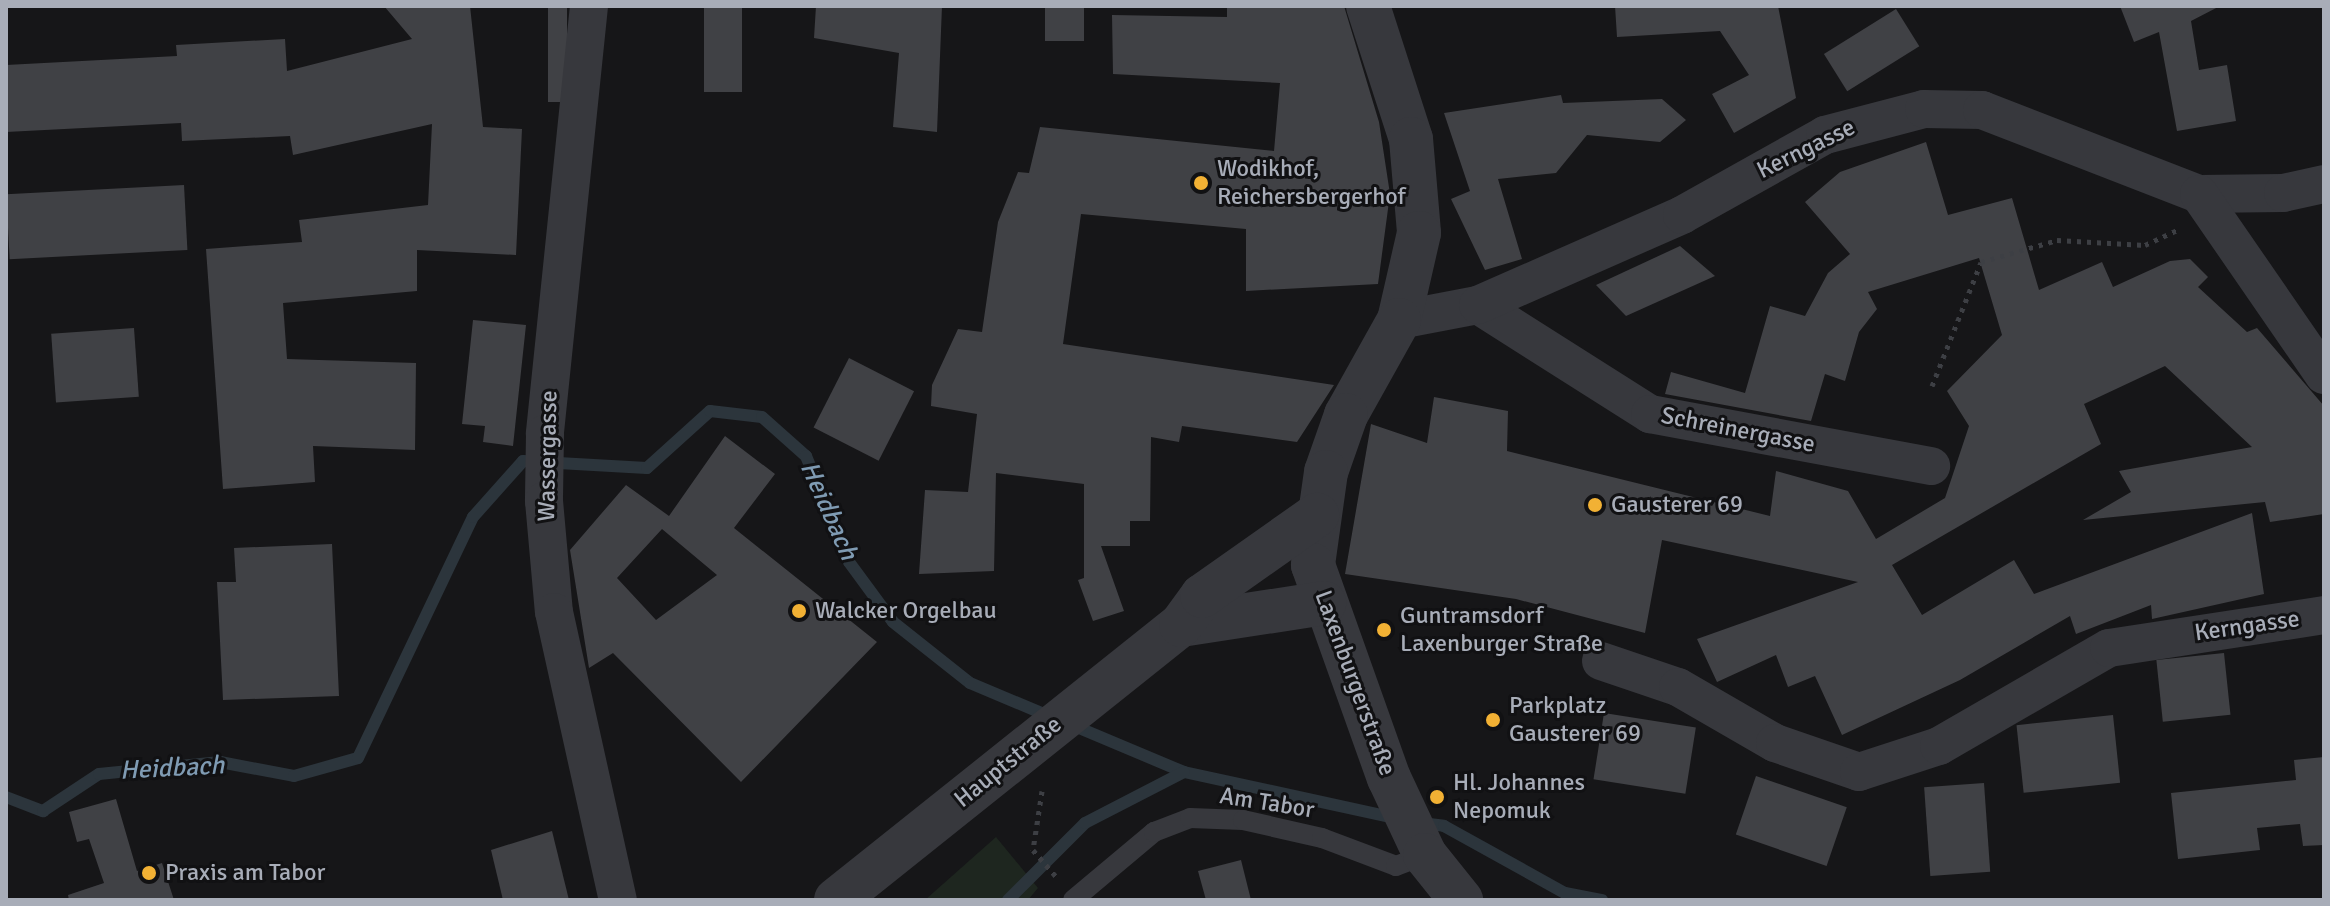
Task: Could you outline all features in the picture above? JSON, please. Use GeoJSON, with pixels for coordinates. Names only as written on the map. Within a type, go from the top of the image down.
{"type":"FeatureCollection","features":[{"type":"Feature","properties":{"kind":"street","name":"Wassergasse"},"geometry":{"type":"LineString","coordinates":[[589,6],[545,434],[544,501],[554,612],[618,900]]}},
{"type":"Feature","properties":{"kind":"street"},"geometry":{"type":"LineString","coordinates":[[1368,6],[1411,139],[1419,233],[1399,320]]}},
{"type":"Feature","properties":{"kind":"street","name":"Kerngasse"},"geometry":{"type":"LineString","coordinates":[[1399,320],[1478,305],[1682,215],[1825,135],[1924,109],[1995,114],[2206,204]]}},
{"type":"Feature","properties":{"kind":"street"},"geometry":{"type":"LineString","coordinates":[[2324,184],[2206,204],[2324,375]]}},
{"type":"Feature","properties":{"kind":"street","name":"Schreinergasse"},"geometry":{"type":"LineString","coordinates":[[1478,305],[1650,414],[1931,466]]}},
{"type":"Feature","properties":{"kind":"street","name":"Laxenburgerstraße"},"geometry":{"type":"LineString","coordinates":[[1399,320],[1346,415],[1317,515],[1313,565],[1324,603],[1389,778],[1425,855],[1461,900]]}},
{"type":"Feature","properties":{"kind":"street","name":"Hauptstraße"},"geometry":{"type":"LineString","coordinates":[[836,900],[1099,687],[1181,625],[1202,596],[1317,515]]}},
{"type":"Feature","properties":{"kind":"street","name":"Hauptstraße"},"geometry":{"type":"LineString","coordinates":[[1181,625],[1324,603]]}},
{"type":"Feature","properties":{"kind":"street","name":"Kerngasse"},"geometry":{"type":"LineString","coordinates":[[1601,661],[1678,687],[1775,743],[1859,772],[1939,746],[2109,648],[2324,615]]}},
{"type":"Feature","properties":{"kind":"lane","name":"Am Tabor"},"geometry":{"type":"LineString","coordinates":[[1073,900],[1154,832],[1190,818],[1243,820],[1322,838],[1396,866],[1425,855]]}},
{"type":"Feature","properties":{"kind":"path"},"geometry":{"type":"LineString","coordinates":[[1932,386],[1981,262],[2057,240],[2145,245],[2206,204]]}},
{"type":"Feature","properties":{"kind":"path"},"geometry":{"type":"LineString","coordinates":[[1036,740],[1045,768],[1033,850],[1051,871]]}},
{"type":"Feature","properties":{"kind":"shaded area"},"geometry":{"type":"Polygon","coordinates":[[[996,837],[1038,888],[1028,900],[925,900],[996,837]]]}},
{"type":"Feature","properties":{"kind":"building"},"geometry":{"type":"Polygon","coordinates":[[[384,6],[470,6],[483,127],[522,129],[516,255],[417,250],[417,291],[283,303],[287,359],[416,363],[415,450],[313,446],[315,482],[223,489],[206,249],[302,242],[299,220],[428,205],[432,124],[293,155],[290,136],[182,141],[181,123],[6,132],[6,65],[177,56],[176,45],[285,39],[287,71],[412,39],[384,6]]]}},
{"type":"Feature","properties":{"kind":"building"},"geometry":{"type":"Polygon","coordinates":[[[548,6],[567,6],[567,102],[548,102],[548,6]]]}},
{"type":"Feature","properties":{"kind":"building"},"geometry":{"type":"Polygon","coordinates":[[[704,6],[742,6],[742,92],[704,92],[704,6]]]}},
{"type":"Feature","properties":{"kind":"building"},"geometry":{"type":"Polygon","coordinates":[[[816,6],[942,6],[937,132],[893,127],[899,53],[814,38],[816,6]]]}},
{"type":"Feature","properties":{"kind":"building"},"geometry":{"type":"Polygon","coordinates":[[[1045,6],[1084,6],[1084,41],[1045,41],[1045,6]]]}},
{"type":"Feature","properties":{"kind":"building"},"geometry":{"type":"Polygon","coordinates":[[[1227,6],[1344,6],[1379,122],[1390,194],[1378,284],[1246,291],[1246,229],[1081,214],[1063,344],[1334,385],[1297,442],[1182,426],[1179,442],[1151,437],[1150,521],[1130,521],[1130,546],[1101,546],[1124,611],[1093,621],[1078,580],[1084,578],[1084,484],[996,473],[994,571],[919,574],[925,490],[968,492],[977,414],[931,406],[932,385],[958,329],[982,332],[998,222],[1018,172],[1029,173],[1040,127],[1274,151],[1280,83],[1113,74],[1112,15],[1227,17],[1227,6]]]}},
{"type":"Feature","properties":{"kind":"building"},"geometry":{"type":"Polygon","coordinates":[[[1615,6],[1778,6],[1796,98],[1734,133],[1712,94],[1749,75],[1720,31],[1617,37],[1615,6]]]}},
{"type":"Feature","properties":{"kind":"building"},"geometry":{"type":"Polygon","coordinates":[[[2120,6],[2220,6],[2191,21],[2199,70],[2227,65],[2236,121],[2177,131],[2159,32],[2134,42],[2120,6]]]}},
{"type":"Feature","properties":{"kind":"building"},"geometry":{"type":"Polygon","coordinates":[[[1896,9],[1919,46],[1847,91],[1824,54],[1896,9]]]}},
{"type":"Feature","properties":{"kind":"building"},"geometry":{"type":"Polygon","coordinates":[[[1561,95],[1563,103],[1662,99],[1686,120],[1660,142],[1587,135],[1556,173],[1498,179],[1522,259],[1485,270],[1451,199],[1470,191],[1444,113],[1561,95]]]}},
{"type":"Feature","properties":{"kind":"building"},"geometry":{"type":"Polygon","coordinates":[[[1926,142],[1948,215],[2012,198],[2039,290],[2102,262],[2113,287],[2170,261],[2190,259],[2208,277],[2198,287],[2247,332],[2257,328],[2324,406],[2324,514],[2270,522],[2265,502],[2083,520],[2131,492],[2119,471],[2252,447],[2165,366],[2084,404],[2101,444],[1892,565],[1922,615],[2014,560],[2034,594],[2252,513],[2264,594],[2152,619],[2151,605],[2076,634],[2070,616],[1960,680],[1842,735],[1815,676],[1788,687],[1776,655],[1717,682],[1697,639],[1858,582],[1662,540],[1645,633],[1516,599],[1345,574],[1371,424],[1427,443],[1434,397],[1508,411],[1507,451],[1770,516],[1776,471],[1848,491],[1876,539],[1945,498],[1969,426],[1947,391],[2002,335],[1979,258],[1868,292],[1877,309],[1859,332],[1845,381],[1825,374],[1811,421],[1665,394],[1671,372],[1745,393],[1770,306],[1805,316],[1828,273],[1850,254],[1805,202],[1840,172],[1926,142]]]}},
{"type":"Feature","properties":{"kind":"building"},"geometry":{"type":"Polygon","coordinates":[[[184,185],[187,250],[10,259],[6,194],[184,185]]]}},
{"type":"Feature","properties":{"kind":"building"},"geometry":{"type":"Polygon","coordinates":[[[1680,246],[1715,276],[1626,316],[1596,285],[1680,246]]]}},
{"type":"Feature","properties":{"kind":"building"},"geometry":{"type":"Polygon","coordinates":[[[473,320],[526,325],[513,446],[483,442],[485,426],[462,424],[473,320]]]}},
{"type":"Feature","properties":{"kind":"building"},"geometry":{"type":"Polygon","coordinates":[[[134,328],[139,397],[56,403],[51,334],[134,328]]]}},
{"type":"Feature","properties":{"kind":"building"},"geometry":{"type":"Polygon","coordinates":[[[849,358],[914,391],[879,461],[814,427],[849,358]]]}},
{"type":"Feature","properties":{"kind":"building","name":"Walcker Orgelbau"},"geometry":{"type":"Polygon","coordinates":[[[725,436],[775,474],[734,528],[877,642],[741,782],[613,653],[589,668],[570,550],[626,485],[669,516],[725,436]],[[662,529],[617,578],[656,620],[717,575],[662,529]]]}},
{"type":"Feature","properties":{"kind":"building"},"geometry":{"type":"Polygon","coordinates":[[[332,544],[339,696],[223,700],[217,582],[236,582],[234,548],[332,544]]]}},
{"type":"Feature","properties":{"kind":"building"},"geometry":{"type":"Polygon","coordinates":[[[2224,653],[2230,715],[2163,722],[2156,660],[2224,653]]]}},
{"type":"Feature","properties":{"kind":"building"},"geometry":{"type":"Polygon","coordinates":[[[1604,713],[1696,728],[1685,794],[1594,779],[1604,713]]]}},
{"type":"Feature","properties":{"kind":"building"},"geometry":{"type":"Polygon","coordinates":[[[2113,715],[2120,783],[2024,793],[2017,725],[2113,715]]]}},
{"type":"Feature","properties":{"kind":"building"},"geometry":{"type":"Polygon","coordinates":[[[2324,757],[2324,845],[2303,846],[2300,824],[2257,828],[2260,850],[2178,859],[2171,793],[2296,780],[2294,760],[2324,757]]]}},
{"type":"Feature","properties":{"kind":"building"},"geometry":{"type":"Polygon","coordinates":[[[1756,776],[1847,807],[1827,866],[1736,835],[1756,776]]]}},
{"type":"Feature","properties":{"kind":"building"},"geometry":{"type":"Polygon","coordinates":[[[1984,783],[1990,872],[1930,876],[1924,787],[1984,783]]]}},
{"type":"Feature","properties":{"kind":"building"},"geometry":{"type":"Polygon","coordinates":[[[116,799],[137,871],[162,863],[174,900],[69,900],[68,895],[104,883],[89,839],[77,842],[69,812],[116,799]]]}},
{"type":"Feature","properties":{"kind":"building"},"geometry":{"type":"Polygon","coordinates":[[[552,831],[569,900],[503,900],[491,850],[552,831]]]}},
{"type":"Feature","properties":{"kind":"building"},"geometry":{"type":"Polygon","coordinates":[[[1241,860],[1251,900],[1206,900],[1198,871],[1241,860]]]}},
{"type":"Feature","properties":{"kind":"waterway","name":"Heidbach"},"geometry":{"type":"LineString","coordinates":[[6,797],[43,811],[99,774],[220,762],[294,776],[358,758],[473,517],[523,461],[647,468],[710,411],[762,417],[806,456],[849,562],[893,622],[970,683],[1051,717]]}},
{"type":"Feature","properties":{"kind":"waterway","name":"Heidbach"},"geometry":{"type":"LineString","coordinates":[[1072,725],[1184,772],[1399,819]]}},
{"type":"Feature","properties":{"kind":"waterway"},"geometry":{"type":"LineString","coordinates":[[1008,900],[1085,823],[1184,772]]}},
{"type":"Feature","properties":{"kind":"waterway","name":"Heidbach"},"geometry":{"type":"LineString","coordinates":[[1421,823],[1444,826],[1565,893],[1602,900]]}},
{"type":"Feature","properties":{"kind":"place","name":"Wodikhof, Reichersbergerhof"},"geometry":{"type":"Point","coordinates":[1201,183]}},
{"type":"Feature","properties":{"kind":"place","name":"Gausterer 69"},"geometry":{"type":"Point","coordinates":[1595,505]}},
{"type":"Feature","properties":{"kind":"place","name":"Walcker Orgelbau"},"geometry":{"type":"Point","coordinates":[799,611]}},
{"type":"Feature","properties":{"kind":"place","name":"Guntramsdorf Laxenburger Straße"},"geometry":{"type":"Point","coordinates":[1384,630]}},
{"type":"Feature","properties":{"kind":"place","name":"Parkplatz Gausterer 69"},"geometry":{"type":"Point","coordinates":[1493,720]}},
{"type":"Feature","properties":{"kind":"place","name":"Hl. Johannes Nepomuk"},"geometry":{"type":"Point","coordinates":[1437,797]}},
{"type":"Feature","properties":{"kind":"place","name":"Praxis am Tabor"},"geometry":{"type":"Point","coordinates":[149,873]}}]}
